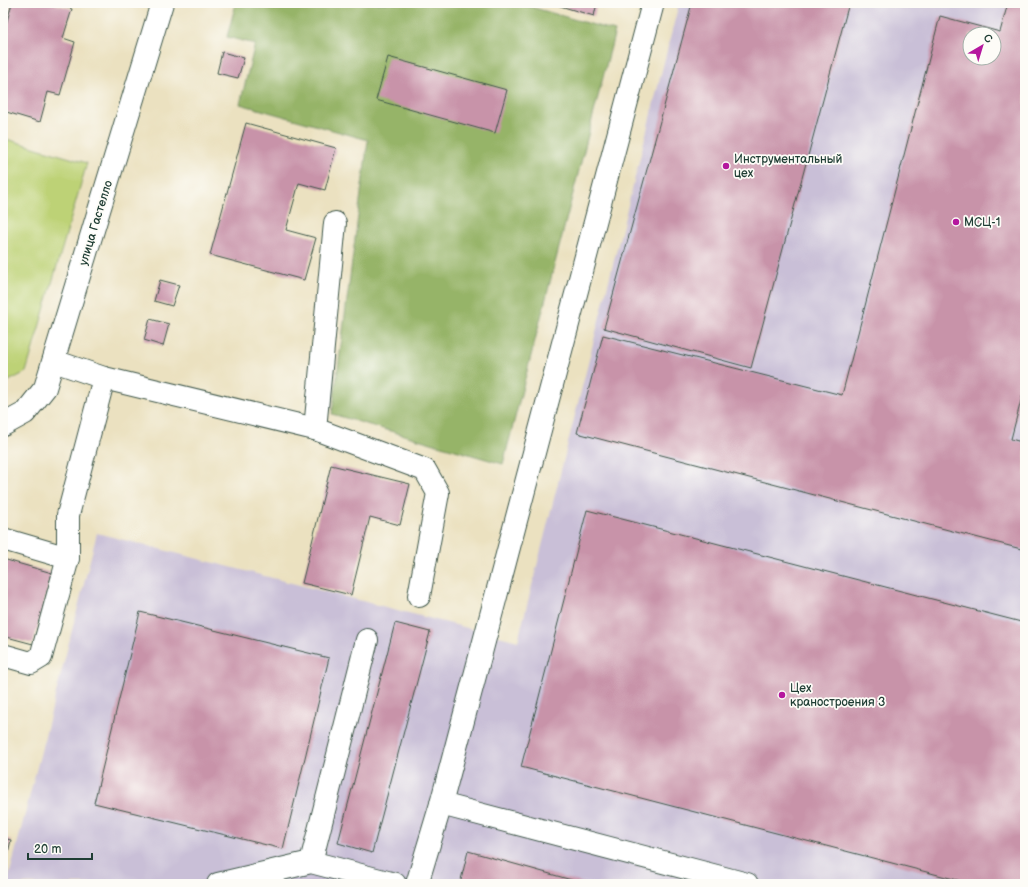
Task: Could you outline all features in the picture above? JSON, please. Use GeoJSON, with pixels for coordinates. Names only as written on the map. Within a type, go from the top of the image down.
{"type":"FeatureCollection","features":[{"type":"Feature","properties":{"kind":"main road","name":"улица Гастелло"},"geometry":{"type":"LineString","coordinates":[[3,425],[25,413],[45,388],[162,3]]}},
{"type":"Feature","properties":{"kind":"main road"},"geometry":{"type":"LineString","coordinates":[[417,884],[441,804],[653,3]]}},
{"type":"Feature","properties":{"kind":"main road"},"geometry":{"type":"LineString","coordinates":[[316,429],[335,222]]}},
{"type":"Feature","properties":{"kind":"main road"},"geometry":{"type":"LineString","coordinates":[[54,361],[104,378],[316,429],[425,470],[438,493],[419,596]]}},
{"type":"Feature","properties":{"kind":"main road"},"geometry":{"type":"LineString","coordinates":[[3,655],[31,663],[41,657],[68,558],[68,515],[104,378]]}},
{"type":"Feature","properties":{"kind":"main road"},"geometry":{"type":"LineString","coordinates":[[3,539],[68,558]]}},
{"type":"Feature","properties":{"kind":"main road"},"geometry":{"type":"LineString","coordinates":[[311,862],[367,640]]}},
{"type":"Feature","properties":{"kind":"main road"},"geometry":{"type":"LineString","coordinates":[[441,804],[747,884]]}},
{"type":"Feature","properties":{"kind":"main road"},"geometry":{"type":"LineString","coordinates":[[218,884],[311,862],[395,884]]}},
{"type":"Feature","properties":{"kind":"shaded area"},"geometry":{"type":"Polygon","coordinates":[[[679,3],[1025,3],[1025,884],[7,884],[97,533],[518,641],[679,3]]]}},
{"type":"Feature","properties":{"kind":"green space"},"geometry":{"type":"Polygon","coordinates":[[[236,3],[517,3],[615,31],[503,464],[332,414],[368,140],[240,104],[255,44],[227,37],[236,3]]]}},
{"type":"Feature","properties":{"kind":"green space"},"geometry":{"type":"Polygon","coordinates":[[[3,138],[87,163],[26,372],[3,384],[3,138]]]}},
{"type":"Feature","properties":{"kind":"building"},"geometry":{"type":"Polygon","coordinates":[[[12,3],[52,3],[72,9],[63,38],[75,42],[60,95],[48,92],[40,122],[3,111],[3,36],[12,3]]]}},
{"type":"Feature","properties":{"kind":"building"},"geometry":{"type":"Polygon","coordinates":[[[550,3],[597,3],[594,16],[550,3]]]}},
{"type":"Feature","properties":{"kind":"building","name":"Инструментальный цех"},"geometry":{"type":"Polygon","coordinates":[[[692,3],[849,3],[751,368],[604,328],[692,3]]]}},
{"type":"Feature","properties":{"kind":"building"},"geometry":{"type":"Polygon","coordinates":[[[1008,3],[1025,3],[1025,385],[1011,439],[1025,443],[1025,550],[577,433],[603,335],[842,395],[940,16],[978,26],[962,26],[962,66],[1002,66],[1002,26],[1008,3]]]}},
{"type":"Feature","properties":{"kind":"building"},"geometry":{"type":"Polygon","coordinates":[[[222,52],[244,58],[238,78],[217,73],[222,52]]]}},
{"type":"Feature","properties":{"kind":"building"},"geometry":{"type":"Polygon","coordinates":[[[388,57],[507,90],[495,133],[376,100],[388,57]]]}},
{"type":"Feature","properties":{"kind":"building"},"geometry":{"type":"Polygon","coordinates":[[[246,123],[336,148],[325,190],[299,183],[286,230],[316,238],[304,280],[210,255],[246,123]]]}},
{"type":"Feature","properties":{"kind":"building"},"geometry":{"type":"Polygon","coordinates":[[[160,280],[179,285],[172,306],[154,301],[160,280]]]}},
{"type":"Feature","properties":{"kind":"building"},"geometry":{"type":"Polygon","coordinates":[[[150,319],[169,324],[163,346],[144,340],[150,319]]]}},
{"type":"Feature","properties":{"kind":"building"},"geometry":{"type":"Polygon","coordinates":[[[331,465],[410,484],[400,525],[370,517],[351,595],[302,583],[331,465]]]}},
{"type":"Feature","properties":{"kind":"building","name":"Цех краностроения 3"},"geometry":{"type":"Polygon","coordinates":[[[587,510],[1025,623],[1025,884],[973,884],[521,767],[587,510]]]}},
{"type":"Feature","properties":{"kind":"building"},"geometry":{"type":"Polygon","coordinates":[[[3,559],[52,573],[33,644],[3,636],[3,559]]]}},
{"type":"Feature","properties":{"kind":"building"},"geometry":{"type":"Polygon","coordinates":[[[140,612],[329,658],[283,849],[94,803],[140,612]]]}},
{"type":"Feature","properties":{"kind":"building"},"geometry":{"type":"Polygon","coordinates":[[[395,623],[430,632],[372,853],[338,843],[395,623]]]}},
{"type":"Feature","properties":{"kind":"building"},"geometry":{"type":"Polygon","coordinates":[[[3,838],[11,840],[4,870],[3,870],[3,838]]]}},
{"type":"Feature","properties":{"kind":"building"},"geometry":{"type":"Polygon","coordinates":[[[468,851],[586,884],[460,884],[468,851]]]}},
{"type":"Feature","properties":{"kind":"place","name":"Инструментальный цех"},"geometry":{"type":"Point","coordinates":[726,166]}},
{"type":"Feature","properties":{"kind":"place","name":"МСЦ-1"},"geometry":{"type":"Point","coordinates":[956,222]}},
{"type":"Feature","properties":{"kind":"place","name":"Цех краностроения 3"},"geometry":{"type":"Point","coordinates":[782,695]}}]}
